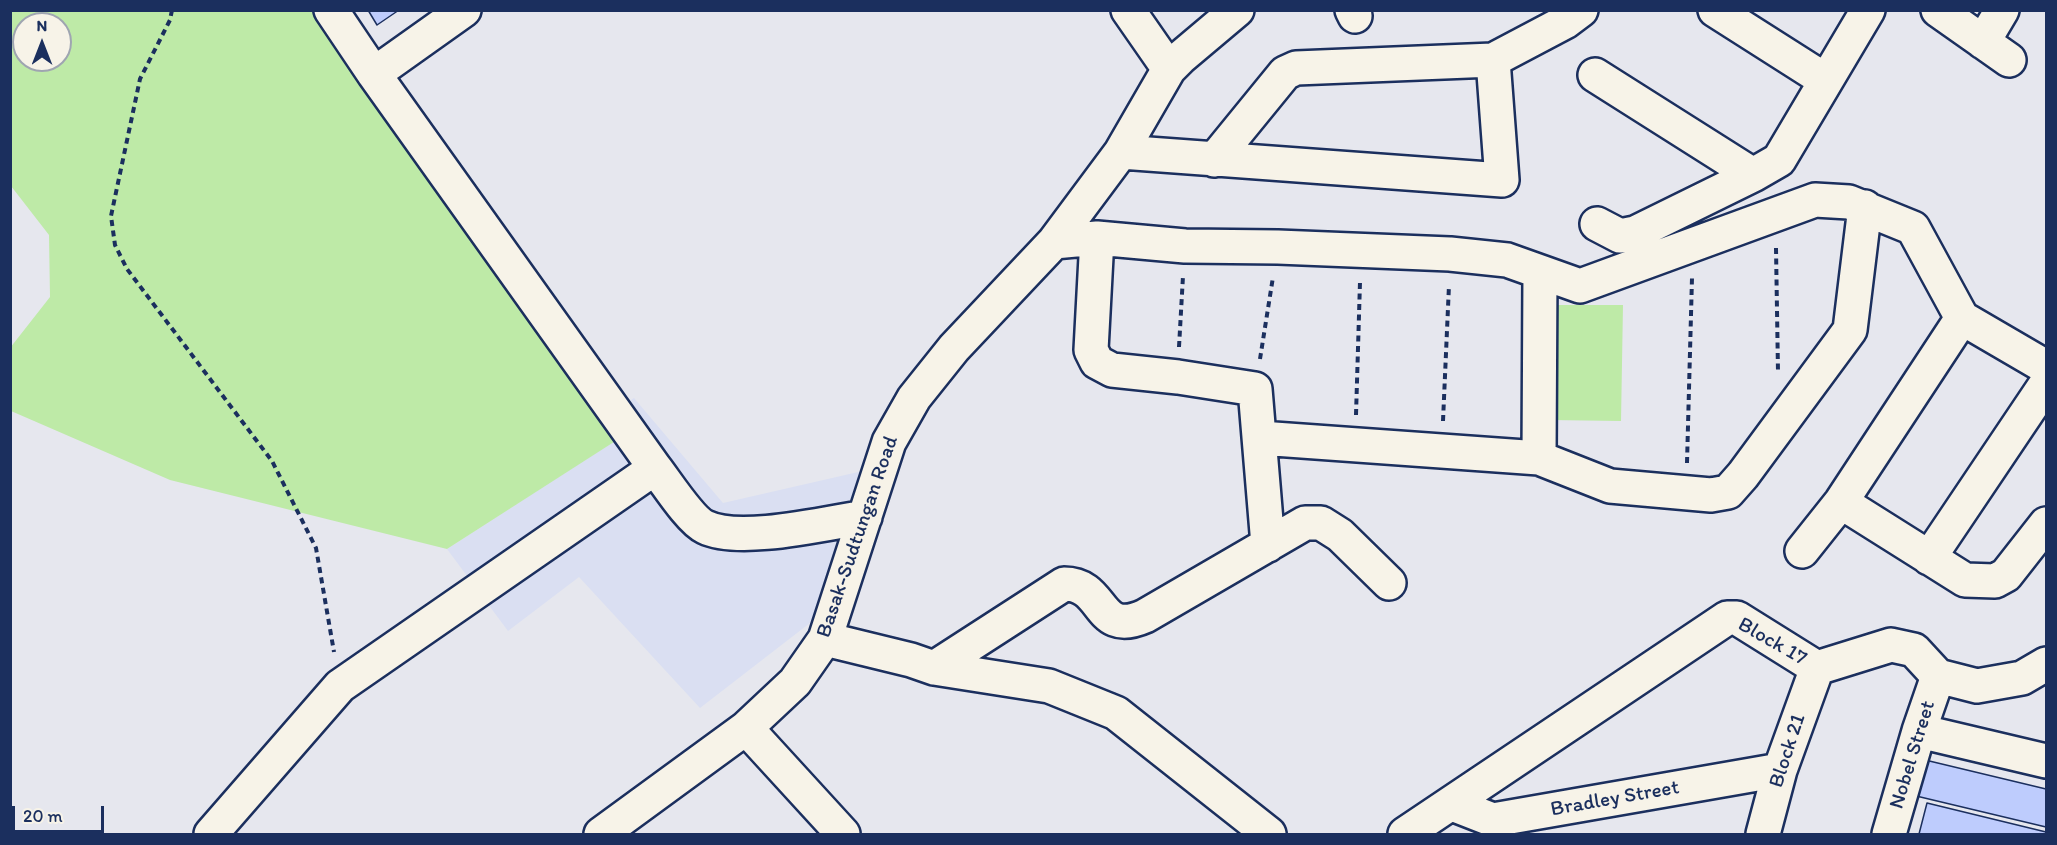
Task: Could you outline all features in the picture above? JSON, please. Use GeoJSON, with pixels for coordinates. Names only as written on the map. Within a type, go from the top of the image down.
{"type":"FeatureCollection","features":[{"type":"Feature","properties":{"kind":"street"},"geometry":{"type":"LineString","coordinates":[[332,10],[374,74],[655,468],[688,511],[704,527],[726,534],[746,535],[865,517]]}},
{"type":"Feature","properties":{"kind":"street"},"geometry":{"type":"LineString","coordinates":[[374,74],[464,10]]}},
{"type":"Feature","properties":{"kind":"street","name":"Basak-Sudtungan Road"},"geometry":{"type":"LineString","coordinates":[[602,834],[746,728],[795,682],[825,639],[889,442],[914,398],[954,348],[1054,243],[1121,152],[1169,69],[1237,10]]}},
{"type":"Feature","properties":{"kind":"street"},"geometry":{"type":"LineString","coordinates":[[1214,160],[1285,73],[1296,68],[1493,60],[1565,22],[1581,10]]}},
{"type":"Feature","properties":{"kind":"street"},"geometry":{"type":"LineString","coordinates":[[1715,10],[1825,80]]}},
{"type":"Feature","properties":{"kind":"street"},"geometry":{"type":"LineString","coordinates":[[1597,224],[1620,236],[1635,233],[1779,160],[1868,10]]}},
{"type":"Feature","properties":{"kind":"street"},"geometry":{"type":"LineString","coordinates":[[1938,10],[1996,51],[2002,10]]}},
{"type":"Feature","properties":{"kind":"street"},"geometry":{"type":"LineString","coordinates":[[1132,12],[1169,69]]}},
{"type":"Feature","properties":{"kind":"street"},"geometry":{"type":"LineString","coordinates":[[1121,152],[1502,180],[1493,60]]}},
{"type":"Feature","properties":{"kind":"street"},"geometry":{"type":"LineString","coordinates":[[1595,75],[1753,175]]}},
{"type":"Feature","properties":{"kind":"street"},"geometry":{"type":"LineString","coordinates":[[1054,243],[1096,238],[1185,246],[1278,247],[1450,254],[1507,260],[1580,286],[1815,200],[1849,202],[1913,228],[1962,318],[2046,367]]}},
{"type":"Feature","properties":{"kind":"street"},"geometry":{"type":"LineString","coordinates":[[1260,438],[1441,453],[1539,458],[1610,486],[1711,495],[1728,492],[1850,330],[1865,207]]}},
{"type":"Feature","properties":{"kind":"street"},"geometry":{"type":"LineString","coordinates":[[1096,238],[1090,350],[1097,362],[1112,370],[1255,389],[1268,544]]}},
{"type":"Feature","properties":{"kind":"street"},"geometry":{"type":"LineString","coordinates":[[1539,458],[1540,273]]}},
{"type":"Feature","properties":{"kind":"street"},"geometry":{"type":"LineString","coordinates":[[1802,551],[1841,502],[1962,318]]}},
{"type":"Feature","properties":{"kind":"street"},"geometry":{"type":"LineString","coordinates":[[1929,558],[2046,384]]}},
{"type":"Feature","properties":{"kind":"street"},"geometry":{"type":"LineString","coordinates":[[211,834],[340,686],[655,468]]}},
{"type":"Feature","properties":{"kind":"street"},"geometry":{"type":"LineString","coordinates":[[1841,502],[1965,580],[1995,581],[2006,575],[2046,524]]}},
{"type":"Feature","properties":{"kind":"street"},"geometry":{"type":"LineString","coordinates":[[934,668],[1064,584],[1074,584],[1086,590],[1114,621],[1129,623],[1305,523],[1321,523],[1340,535],[1389,583]]}},
{"type":"Feature","properties":{"kind":"street","name":"Block 17"},"geometry":{"type":"LineString","coordinates":[[1452,804],[1727,618],[1737,618],[1817,668],[1891,645],[1914,650],[1938,676]]}},
{"type":"Feature","properties":{"kind":"street"},"geometry":{"type":"LineString","coordinates":[[825,639],[911,660],[934,668],[1050,686],[1116,713],[1269,834]]}},
{"type":"Feature","properties":{"kind":"street"},"geometry":{"type":"LineString","coordinates":[[1938,676],[1977,686],[2022,678],[2046,664]]}},
{"type":"Feature","properties":{"kind":"street","name":"Block 21"},"geometry":{"type":"LineString","coordinates":[[1763,834],[1780,770],[1817,668]]}},
{"type":"Feature","properties":{"kind":"street","name":"Nobel Street"},"geometry":{"type":"LineString","coordinates":[[1889,834],[1919,731],[1938,676]]}},
{"type":"Feature","properties":{"kind":"street"},"geometry":{"type":"LineString","coordinates":[[746,728],[843,834]]}},
{"type":"Feature","properties":{"kind":"street"},"geometry":{"type":"LineString","coordinates":[[1919,731],[2046,761]]}},
{"type":"Feature","properties":{"kind":"street","name":"Bradley Street"},"geometry":{"type":"LineString","coordinates":[[1452,804],[1493,820],[1780,770]]}},
{"type":"Feature","properties":{"kind":"street"},"geometry":{"type":"LineString","coordinates":[[1405,834],[1452,804]]}},
{"type":"Feature","properties":{"kind":"path"},"geometry":{"type":"LineString","coordinates":[[172,10],[170,20],[140,79],[111,216],[115,245],[127,269],[272,461],[316,548],[340,686]]}},
{"type":"Feature","properties":{"kind":"path"},"geometry":{"type":"LineString","coordinates":[[1776,214],[1778,380]]}},
{"type":"Feature","properties":{"kind":"path"},"geometry":{"type":"LineString","coordinates":[[1686,492],[1693,244]]}},
{"type":"Feature","properties":{"kind":"path"},"geometry":{"type":"LineString","coordinates":[[1178,377],[1185,246]]}},
{"type":"Feature","properties":{"kind":"path"},"geometry":{"type":"LineString","coordinates":[[1255,389],[1278,247]]}},
{"type":"Feature","properties":{"kind":"path"},"geometry":{"type":"LineString","coordinates":[[1356,445],[1361,251]]}},
{"type":"Feature","properties":{"kind":"path"},"geometry":{"type":"LineString","coordinates":[[1441,453],[1450,254]]}},
{"type":"Feature","properties":{"kind":"shaded area"},"geometry":{"type":"Polygon","coordinates":[[[634,398],[723,503],[867,470],[819,616],[700,708],[579,577],[508,631],[447,549],[616,440],[603,419],[634,398]]]}},
{"type":"Feature","properties":{"kind":"green space"},"geometry":{"type":"Polygon","coordinates":[[[11,11],[319,11],[617,440],[447,549],[170,480],[11,411],[10,348],[50,297],[49,235],[11,186],[11,11]]]}},
{"type":"Feature","properties":{"kind":"green space"},"geometry":{"type":"Polygon","coordinates":[[[1551,305],[1623,305],[1621,421],[1549,420],[1551,305]]]}},
{"type":"Feature","properties":{"kind":"building"},"geometry":{"type":"Polygon","coordinates":[[[368,10],[399,10],[377,25],[368,10]]]}},
{"type":"Feature","properties":{"kind":"building"},"geometry":{"type":"Polygon","coordinates":[[[1921,759],[2046,789],[2046,827],[1912,795],[1921,759]]]}},
{"type":"Feature","properties":{"kind":"building"},"geometry":{"type":"Polygon","coordinates":[[[1927,803],[2046,832],[2046,834],[1919,834],[1927,803]]]}}]}
